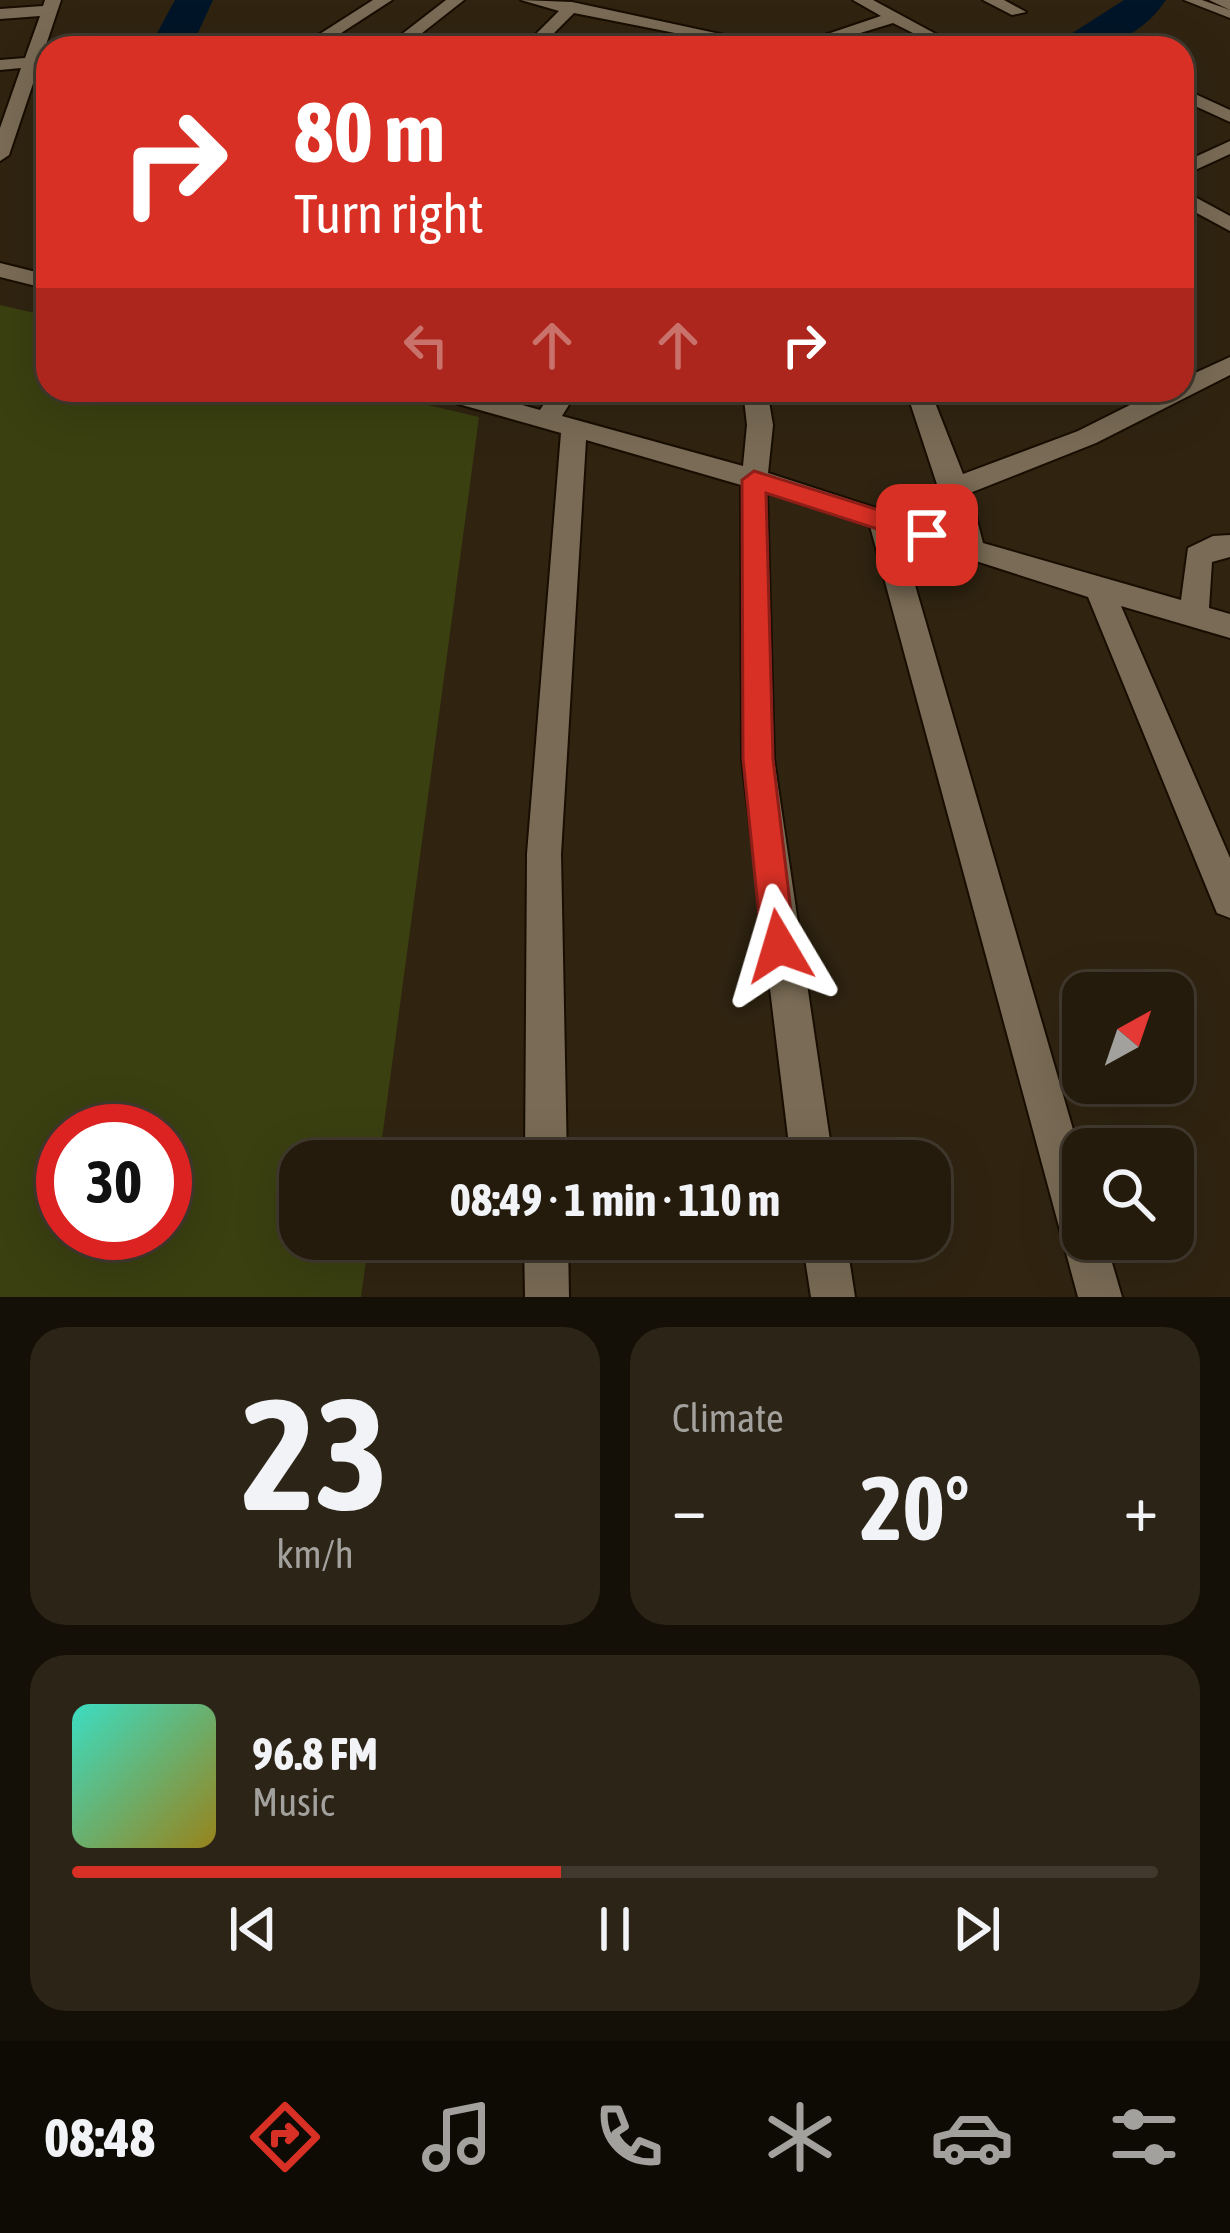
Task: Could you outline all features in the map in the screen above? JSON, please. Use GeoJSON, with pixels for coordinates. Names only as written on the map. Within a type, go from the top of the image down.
{"type":"FeatureCollection","features":[{"type":"Feature","properties":{"kind":"street"},"geometry":{"type":"LineString","coordinates":[[326,36],[384,0]]}},
{"type":"Feature","properties":{"kind":"street"},"geometry":{"type":"LineString","coordinates":[[408,36],[456,0]]}},
{"type":"Feature","properties":{"kind":"street"},"geometry":{"type":"LineString","coordinates":[[529,0],[682,36]]}},
{"type":"Feature","properties":{"kind":"street"},"geometry":{"type":"LineString","coordinates":[[861,0],[931,36]]}},
{"type":"Feature","properties":{"kind":"street"},"geometry":{"type":"LineString","coordinates":[[991,0],[1018,12]]}},
{"type":"Feature","properties":{"kind":"street"},"geometry":{"type":"LineString","coordinates":[[1211,3],[1230,9]]}},
{"type":"Feature","properties":{"kind":"street"},"geometry":{"type":"LineString","coordinates":[[0,14],[52,5]]}},
{"type":"Feature","properties":{"kind":"street"},"geometry":{"type":"LineString","coordinates":[[41,36],[52,5]]}},
{"type":"Feature","properties":{"kind":"street"},"geometry":{"type":"LineString","coordinates":[[543,36],[572,8]]}},
{"type":"Feature","properties":{"kind":"street"},"geometry":{"type":"LineString","coordinates":[[833,36],[895,17]]}},
{"type":"Feature","properties":{"kind":"street"},"geometry":{"type":"LineString","coordinates":[[0,155],[5,123],[36,48]]}},
{"type":"Feature","properties":{"kind":"street"},"geometry":{"type":"LineString","coordinates":[[0,65],[31,62]]}},
{"type":"Feature","properties":{"kind":"street"},"geometry":{"type":"LineString","coordinates":[[1194,99],[1230,117]]}},
{"type":"Feature","properties":{"kind":"street"},"geometry":{"type":"LineString","coordinates":[[1194,164],[1230,147]]}},
{"type":"Feature","properties":{"kind":"street"},"geometry":{"type":"LineString","coordinates":[[1194,203],[1230,224]]}},
{"type":"Feature","properties":{"kind":"street"},"geometry":{"type":"LineString","coordinates":[[0,270],[36,279]]}},
{"type":"Feature","properties":{"kind":"street"},"geometry":{"type":"LineString","coordinates":[[1194,383],[1230,365]]}},
{"type":"Feature","properties":{"kind":"street"},"geometry":{"type":"LineString","coordinates":[[480,402],[1230,626]]}},
{"type":"Feature","properties":{"kind":"street"},"geometry":{"type":"LineString","coordinates":[[546,1140],[544,854],[564,402]]}},
{"type":"Feature","properties":{"kind":"street"},"geometry":{"type":"LineString","coordinates":[[757,402],[758,759],[779,946],[809,1140]]}},
{"type":"Feature","properties":{"kind":"street"},"geometry":{"type":"LineString","coordinates":[[923,402],[955,488],[971,551]]}},
{"type":"Feature","properties":{"kind":"street"},"geometry":{"type":"LineString","coordinates":[[955,488],[1087,437],[1157,402]]}},
{"type":"Feature","properties":{"kind":"street"},"geometry":{"type":"LineString","coordinates":[[882,520],[1062,1164]]}},
{"type":"Feature","properties":{"kind":"street"},"geometry":{"type":"LineString","coordinates":[[1194,615],[1198,556],[1213,547],[1230,546]]}},
{"type":"Feature","properties":{"kind":"street"},"geometry":{"type":"LineString","coordinates":[[1099,588],[1230,900]]}},
{"type":"Feature","properties":{"kind":"street"},"geometry":{"type":"LineString","coordinates":[[546,1260],[547,1297]]}},
{"type":"Feature","properties":{"kind":"street"},"geometry":{"type":"LineString","coordinates":[[827,1260],[833,1297]]}},
{"type":"Feature","properties":{"kind":"street"},"geometry":{"type":"LineString","coordinates":[[1089,1260],[1100,1297]]}},
{"type":"Feature","properties":{"kind":"lane"},"geometry":{"type":"LineString","coordinates":[[1190,0],[1211,3]]}},
{"type":"Feature","properties":{"kind":"green space"},"geometry":{"type":"Polygon","coordinates":[[[0,305],[36,313],[36,402],[415,402],[479,417],[382,1140],[279,1140],[279,1260],[366,1260],[361,1297],[0,1297],[0,305]]]}},
{"type":"Feature","properties":{"kind":"waterway"},"geometry":{"type":"LineString","coordinates":[[176,36],[194,0]]}},
{"type":"Feature","properties":{"kind":"waterway"},"geometry":{"type":"LineString","coordinates":[[1093,36],[1126,19],[1147,0]]}},
{"type":"Feature","properties":{"kind":"route"},"geometry":{"type":"LineString","coordinates":[[779,946],[758,759],[754,480],[927,535]]}}]}
